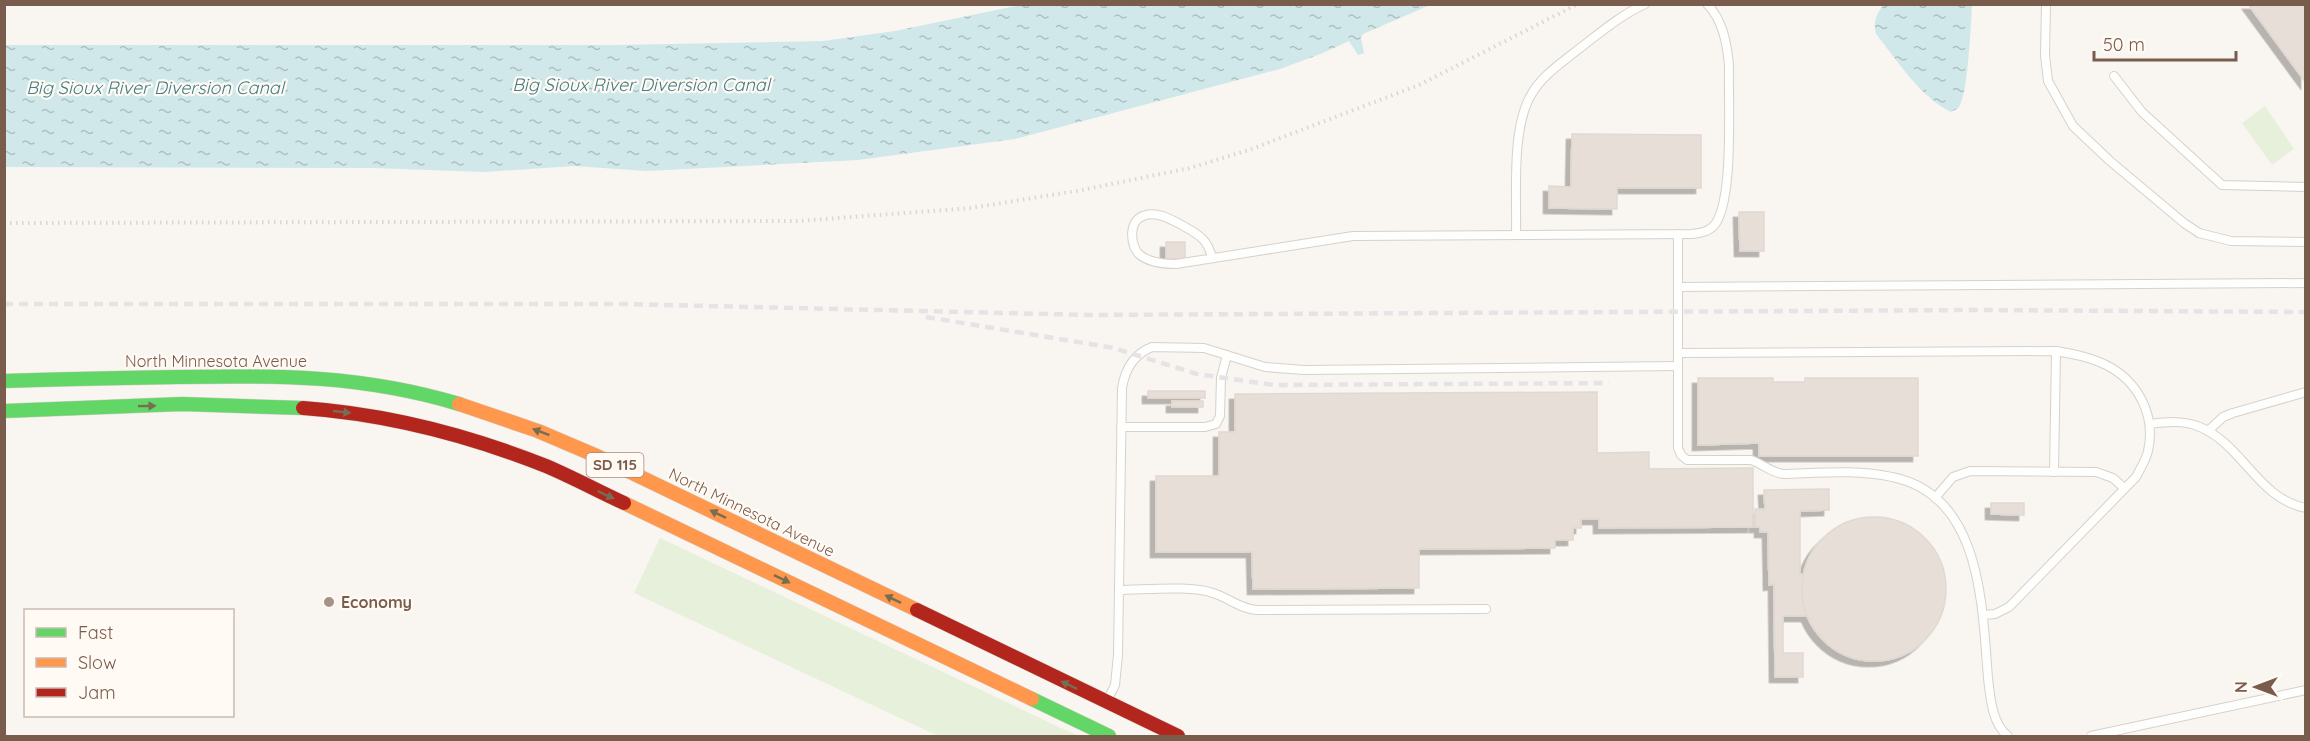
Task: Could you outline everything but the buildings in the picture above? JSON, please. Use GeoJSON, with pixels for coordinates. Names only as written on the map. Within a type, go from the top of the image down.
{"type":"FeatureCollection","features":[{"type":"Feature","properties":{"kind":"main road","name":"North Minnesota Avenue"},"geometry":{"type":"LineString","coordinates":[[4,381],[302,376],[387,387],[466,406],[559,439],[599,457],[1178,736]]}},
{"type":"Feature","properties":{"kind":"main road","name":"SD 115"},"geometry":{"type":"LineString","coordinates":[[4,411],[213,405],[311,409],[360,414],[452,433],[496,446],[548,467],[1108,736]]}},
{"type":"Feature","properties":{"kind":"main road"},"geometry":{"type":"LineString","coordinates":[[4,422],[106,407]]}},
{"type":"Feature","properties":{"kind":"lane"},"geometry":{"type":"LineString","coordinates":[[1516,234],[1518,135],[1522,113],[1531,94],[1546,75],[1607,27],[1645,4]]}},
{"type":"Feature","properties":{"kind":"lane"},"geometry":{"type":"LineString","coordinates":[[1212,258],[1208,244],[1202,236],[1169,219],[1159,215],[1142,216],[1136,220],[1133,228],[1134,247],[1141,256],[1151,261],[1176,264],[1353,236],[1691,234],[1709,230],[1716,223],[1726,192],[1728,47],[1714,11],[1707,4]]}},
{"type":"Feature","properties":{"kind":"lane"},"geometry":{"type":"LineString","coordinates":[[2046,4],[2045,55],[2048,81],[2073,126],[2110,161],[2199,233],[2231,241],[2306,242]]}},
{"type":"Feature","properties":{"kind":"lane"},"geometry":{"type":"LineString","coordinates":[[2114,76],[2142,112],[2222,185],[2306,187]]}},
{"type":"Feature","properties":{"kind":"lane"},"geometry":{"type":"LineString","coordinates":[[1678,234],[1678,448],[1681,455],[1687,460],[1751,460],[1773,472],[1783,474],[1857,473],[1893,477],[1911,482],[1935,498],[1955,518],[1966,541],[1977,574],[1993,709],[1997,722],[2008,736]]}},
{"type":"Feature","properties":{"kind":"lane"},"geometry":{"type":"LineString","coordinates":[[1678,287],[2306,283]]}},
{"type":"Feature","properties":{"kind":"lane"},"geometry":{"type":"LineString","coordinates":[[1106,702],[1111,695],[1117,674],[1124,375],[1130,364],[1145,349],[1152,347],[1204,348],[1265,367],[1304,370],[1678,366]]}},
{"type":"Feature","properties":{"kind":"lane"},"geometry":{"type":"LineString","coordinates":[[1678,353],[2056,351],[2082,355],[2107,365],[2128,381],[2145,403],[2150,424],[2148,452],[2136,477],[2009,607],[1995,614],[1983,615]]}},
{"type":"Feature","properties":{"kind":"lane"},"geometry":{"type":"LineString","coordinates":[[2054,472],[2056,351]]}},
{"type":"Feature","properties":{"kind":"lane"},"geometry":{"type":"LineString","coordinates":[[1121,427],[1205,427],[1216,424],[1220,416],[1221,378],[1227,355]]}},
{"type":"Feature","properties":{"kind":"lane"},"geometry":{"type":"LineString","coordinates":[[2208,432],[2223,417],[2233,412],[2306,392]]}},
{"type":"Feature","properties":{"kind":"lane"},"geometry":{"type":"LineString","coordinates":[[2150,424],[2185,423],[2200,427],[2231,449],[2269,490],[2285,502],[2306,508]]}},
{"type":"Feature","properties":{"kind":"lane"},"geometry":{"type":"LineString","coordinates":[[1935,498],[1953,477],[1970,471],[2104,474],[2113,478],[2124,488]]}},
{"type":"Feature","properties":{"kind":"lane"},"geometry":{"type":"LineString","coordinates":[[1119,590],[1196,590],[1214,593],[1237,606],[1257,610],[1486,609]]}},
{"type":"Feature","properties":{"kind":"lane"},"geometry":{"type":"LineString","coordinates":[[2091,736],[2306,690]]}},
{"type":"Feature","properties":{"kind":"path"},"geometry":{"type":"LineString","coordinates":[[4,224],[799,221],[971,208],[1082,190],[1180,170],[1249,150],[1419,85],[1578,4]]}},
{"type":"Feature","properties":{"kind":"green space"},"geometry":{"type":"Polygon","coordinates":[[[2265,106],[2294,149],[2272,165],[2242,123],[2265,106]]]}},
{"type":"Feature","properties":{"kind":"green space"},"geometry":{"type":"Polygon","coordinates":[[[660,538],[1079,736],[938,736],[634,593],[660,538]]]}},
{"type":"Feature","properties":{"kind":"water","name":"Big Sioux River Diversion Canal"},"geometry":{"type":"Polygon","coordinates":[[[1025,4],[1430,5],[1363,34],[1361,38],[1364,53],[1358,55],[1349,41],[1280,69],[1015,139],[858,160],[646,171],[574,166],[485,172],[372,168],[5,167],[5,45],[617,45],[823,41],[895,31],[1025,4]]]}},
{"type":"Feature","properties":{"kind":"water"},"geometry":{"type":"Polygon","coordinates":[[[1884,4],[1972,5],[1969,58],[1965,88],[1959,107],[1951,112],[1929,97],[1876,34],[1876,18],[1884,4]]]}},
{"type":"Feature","properties":{"kind":"railway"},"geometry":{"type":"LineString","coordinates":[[4,304],[625,304],[1090,315],[1974,310],[2306,312]]}},
{"type":"Feature","properties":{"kind":"railway"},"geometry":{"type":"LineString","coordinates":[[926,317],[1114,348],[1197,374],[1274,385],[1609,383]]}},
{"type":"Feature","properties":{"kind":"traffic: fast"},"geometry":{"type":"LineString","coordinates":[[4,381],[215,376],[285,377],[389,387],[459,404]]}},
{"type":"Feature","properties":{"kind":"traffic: fast"},"geometry":{"type":"LineString","coordinates":[[4,411],[182,404],[303,408]]}},
{"type":"Feature","properties":{"kind":"traffic: fast"},"geometry":{"type":"LineString","coordinates":[[1032,699],[1109,736]]}},
{"type":"Feature","properties":{"kind":"traffic: slow"},"geometry":{"type":"LineString","coordinates":[[459,404],[538,431],[599,457],[917,610]]}},
{"type":"Feature","properties":{"kind":"traffic: slow"},"geometry":{"type":"LineString","coordinates":[[624,503],[1032,699]]}},
{"type":"Feature","properties":{"kind":"traffic: jam"},"geometry":{"type":"LineString","coordinates":[[303,408],[365,415],[457,436],[546,466],[624,503]]}},
{"type":"Feature","properties":{"kind":"traffic: jam"},"geometry":{"type":"LineString","coordinates":[[917,610],[1178,736]]}},
{"type":"Feature","properties":{"kind":"place","name":"Economy"},"geometry":{"type":"Point","coordinates":[329,602]}}]}
